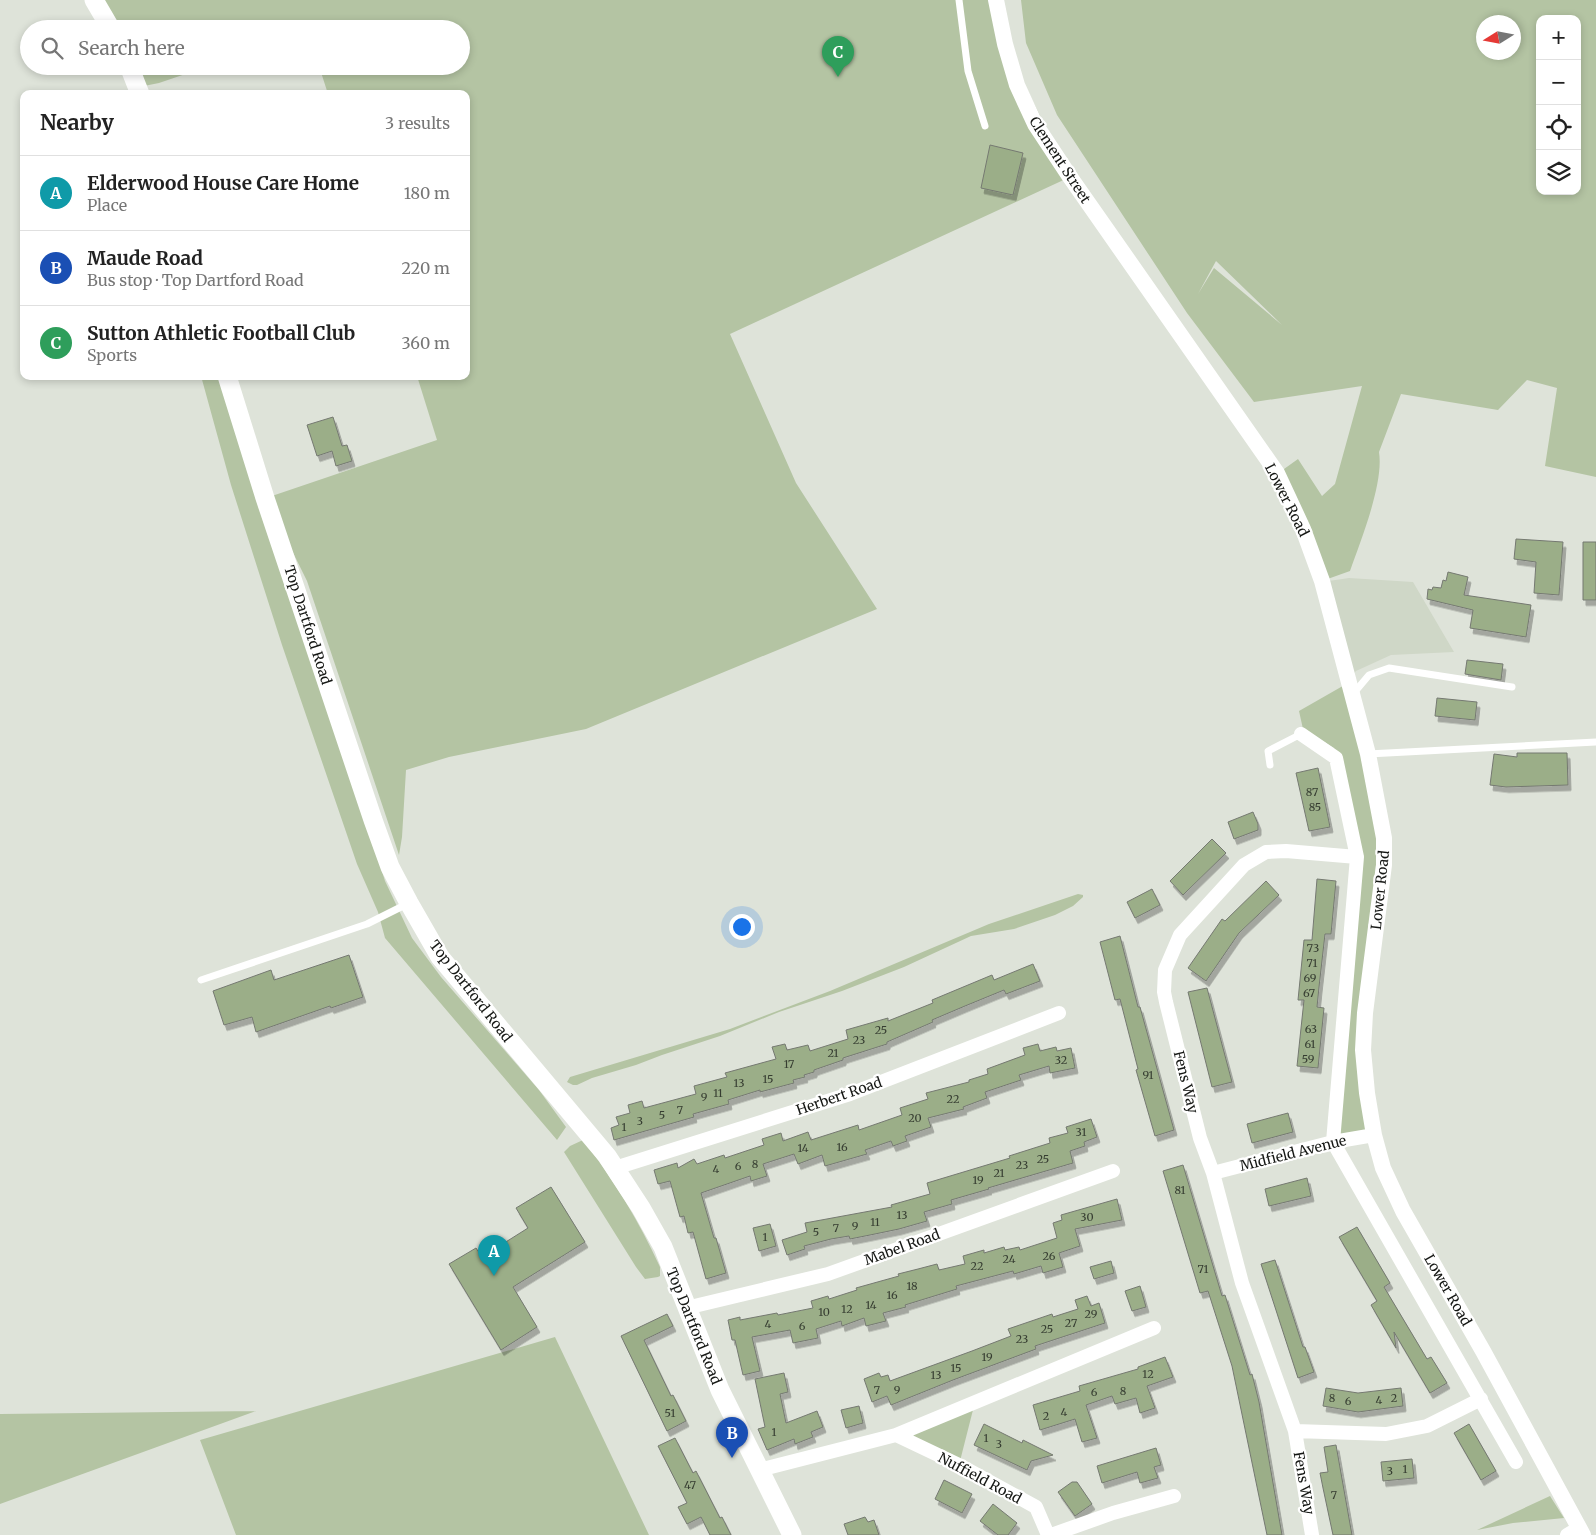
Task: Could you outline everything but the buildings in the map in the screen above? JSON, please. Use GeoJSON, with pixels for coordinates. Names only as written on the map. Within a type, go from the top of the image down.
{"type":"FeatureCollection","features":[{"type":"Feature","properties":{"kind":"main road"},"geometry":{"type":"LineString","coordinates":[[94,0],[106,20]]}},
{"type":"Feature","properties":{"kind":"main road"},"geometry":{"type":"LineString","coordinates":[[133,75],[138,90]]}},
{"type":"Feature","properties":{"kind":"main road","name":"Top Dartford Road"},"geometry":{"type":"LineString","coordinates":[[229,380],[266,498],[390,867],[440,957],[615,1168],[642,1208],[662,1247],[720,1390],[792,1535]]}},
{"type":"Feature","properties":{"kind":"street","name":"Clement Street"},"geometry":{"type":"LineString","coordinates":[[996,0],[1005,44],[1017,85],[1035,124],[1070,178],[1108,230]]}},
{"type":"Feature","properties":{"kind":"street","name":"Lower Road"},"geometry":{"type":"LineString","coordinates":[[1108,230],[1277,473],[1304,528],[1322,581],[1368,754],[1384,838],[1384,865],[1364,1013],[1367,1093],[1374,1135],[1384,1168],[1403,1211],[1483,1351],[1576,1533]]}},
{"type":"Feature","properties":{"kind":"street","name":"Lower Road"},"geometry":{"type":"LineString","coordinates":[[1301,734],[1336,758],[1358,857],[1333,1142],[1516,1462]]}},
{"type":"Feature","properties":{"kind":"street","name":"Fens Way"},"geometry":{"type":"LineString","coordinates":[[1312,1535],[1295,1430],[1242,1283],[1213,1173],[1200,1138],[1164,992],[1165,970],[1180,935],[1244,865],[1266,852],[1286,851],[1358,857]]}},
{"type":"Feature","properties":{"kind":"street","name":"Herbert Road"},"geometry":{"type":"LineString","coordinates":[[615,1168],[850,1094],[1059,1013]]}},
{"type":"Feature","properties":{"kind":"street","name":"Midfield Avenue"},"geometry":{"type":"LineString","coordinates":[[1213,1173],[1333,1142],[1374,1135]]}},
{"type":"Feature","properties":{"kind":"street","name":"Mabel Road"},"geometry":{"type":"LineString","coordinates":[[686,1308],[828,1274],[1113,1171]]}},
{"type":"Feature","properties":{"kind":"street"},"geometry":{"type":"LineString","coordinates":[[759,1470],[896,1435],[1154,1328]]}},
{"type":"Feature","properties":{"kind":"street","name":"Fens Way"},"geometry":{"type":"LineString","coordinates":[[1295,1430],[1386,1434],[1427,1426],[1480,1399]]}},
{"type":"Feature","properties":{"kind":"street","name":"Nuffield Road"},"geometry":{"type":"LineString","coordinates":[[896,1435],[959,1465],[1036,1507],[1049,1535],[1113,1513],[1174,1496]]}},
{"type":"Feature","properties":{"kind":"lane"},"geometry":{"type":"LineString","coordinates":[[959,0],[968,71],[985,126]]}},
{"type":"Feature","properties":{"kind":"lane"},"geometry":{"type":"LineString","coordinates":[[1352,696],[1369,676],[1389,668],[1512,687]]}},
{"type":"Feature","properties":{"kind":"lane"},"geometry":{"type":"LineString","coordinates":[[1270,765],[1268,751],[1301,734]]}},
{"type":"Feature","properties":{"kind":"lane"},"geometry":{"type":"LineString","coordinates":[[1368,754],[1596,742]]}},
{"type":"Feature","properties":{"kind":"lane"},"geometry":{"type":"LineString","coordinates":[[201,980],[367,924],[409,903]]}},
{"type":"Feature","properties":{"kind":"shaded area"},"geometry":{"type":"Polygon","coordinates":[[[1349,578],[1413,582],[1454,652],[1391,655],[1356,671],[1348,681],[1322,582],[1349,578]]]}},
{"type":"Feature","properties":{"kind":"green space"},"geometry":{"type":"Polygon","coordinates":[[[95,0],[996,0],[1005,44],[1070,177],[730,334],[796,483],[877,609],[586,729],[449,757],[406,770],[402,837],[399,855],[307,581],[266,498],[437,440],[418,380],[470,380],[470,90],[327,90],[322,75],[470,75],[470,20],[107,20],[95,0]]]}},
{"type":"Feature","properties":{"kind":"green space"},"geometry":{"type":"Polygon","coordinates":[[[1021,0],[1596,0],[1596,477],[1545,466],[1557,388],[1527,380],[1498,410],[1401,394],[1379,452],[1380,465],[1375,495],[1350,571],[1322,581],[1277,474],[1298,459],[1322,496],[1335,484],[1362,386],[1254,402],[1187,313],[1057,115],[1026,43],[1021,0]],[[1216,261],[1198,294],[1214,268],[1282,325],[1216,261]]]}},
{"type":"Feature","properties":{"kind":"green space"},"geometry":{"type":"Polygon","coordinates":[[[134,75],[183,75],[159,83],[139,87],[134,75]]]}},
{"type":"Feature","properties":{"kind":"green space"},"geometry":{"type":"Polygon","coordinates":[[[202,380],[228,380],[385,881],[412,938],[441,977],[539,1090],[566,1127],[557,1140],[385,938],[378,912],[357,864],[282,645],[231,485],[202,380]]]}},
{"type":"Feature","properties":{"kind":"green space"},"geometry":{"type":"Polygon","coordinates":[[[1348,683],[1380,816],[1364,1013],[1374,1135],[1334,1141],[1358,857],[1334,748],[1303,729],[1299,711],[1348,683]]]}},
{"type":"Feature","properties":{"kind":"green space"},"geometry":{"type":"Polygon","coordinates":[[[1078,894],[1083,895],[1083,897],[1073,906],[1055,915],[1014,929],[971,936],[904,967],[842,991],[779,1012],[720,1036],[592,1078],[577,1085],[567,1082],[570,1077],[730,1029],[830,991],[989,924],[1078,894]]]}},
{"type":"Feature","properties":{"kind":"green space"},"geometry":{"type":"Polygon","coordinates":[[[583,1140],[635,1217],[660,1267],[660,1276],[645,1279],[564,1152],[570,1146],[583,1140]]]}},
{"type":"Feature","properties":{"kind":"green space"},"geometry":{"type":"Polygon","coordinates":[[[555,1337],[649,1535],[236,1535],[200,1440],[555,1337]]]}},
{"type":"Feature","properties":{"kind":"green space"},"geometry":{"type":"Polygon","coordinates":[[[975,1402],[959,1465],[896,1435],[975,1402]]]}},
{"type":"Feature","properties":{"kind":"green space"},"geometry":{"type":"Polygon","coordinates":[[[256,1411],[0,1504],[0,1414],[256,1411]]]}},
{"type":"Feature","properties":{"kind":"green space"},"geometry":{"type":"Polygon","coordinates":[[[1550,1496],[1564,1518],[1513,1523],[1477,1530],[1550,1496]]]}},
{"type":"Feature","properties":{"kind":"place","name":"Sutton Athletic Football Club"},"geometry":{"type":"Point","coordinates":[838,77]}},
{"type":"Feature","properties":{"kind":"place","name":"Elderwood House Care Home"},"geometry":{"type":"Point","coordinates":[494,1276]}},
{"type":"Feature","properties":{"kind":"place","name":"Maude Road"},"geometry":{"type":"Point","coordinates":[732,1458]}}]}
